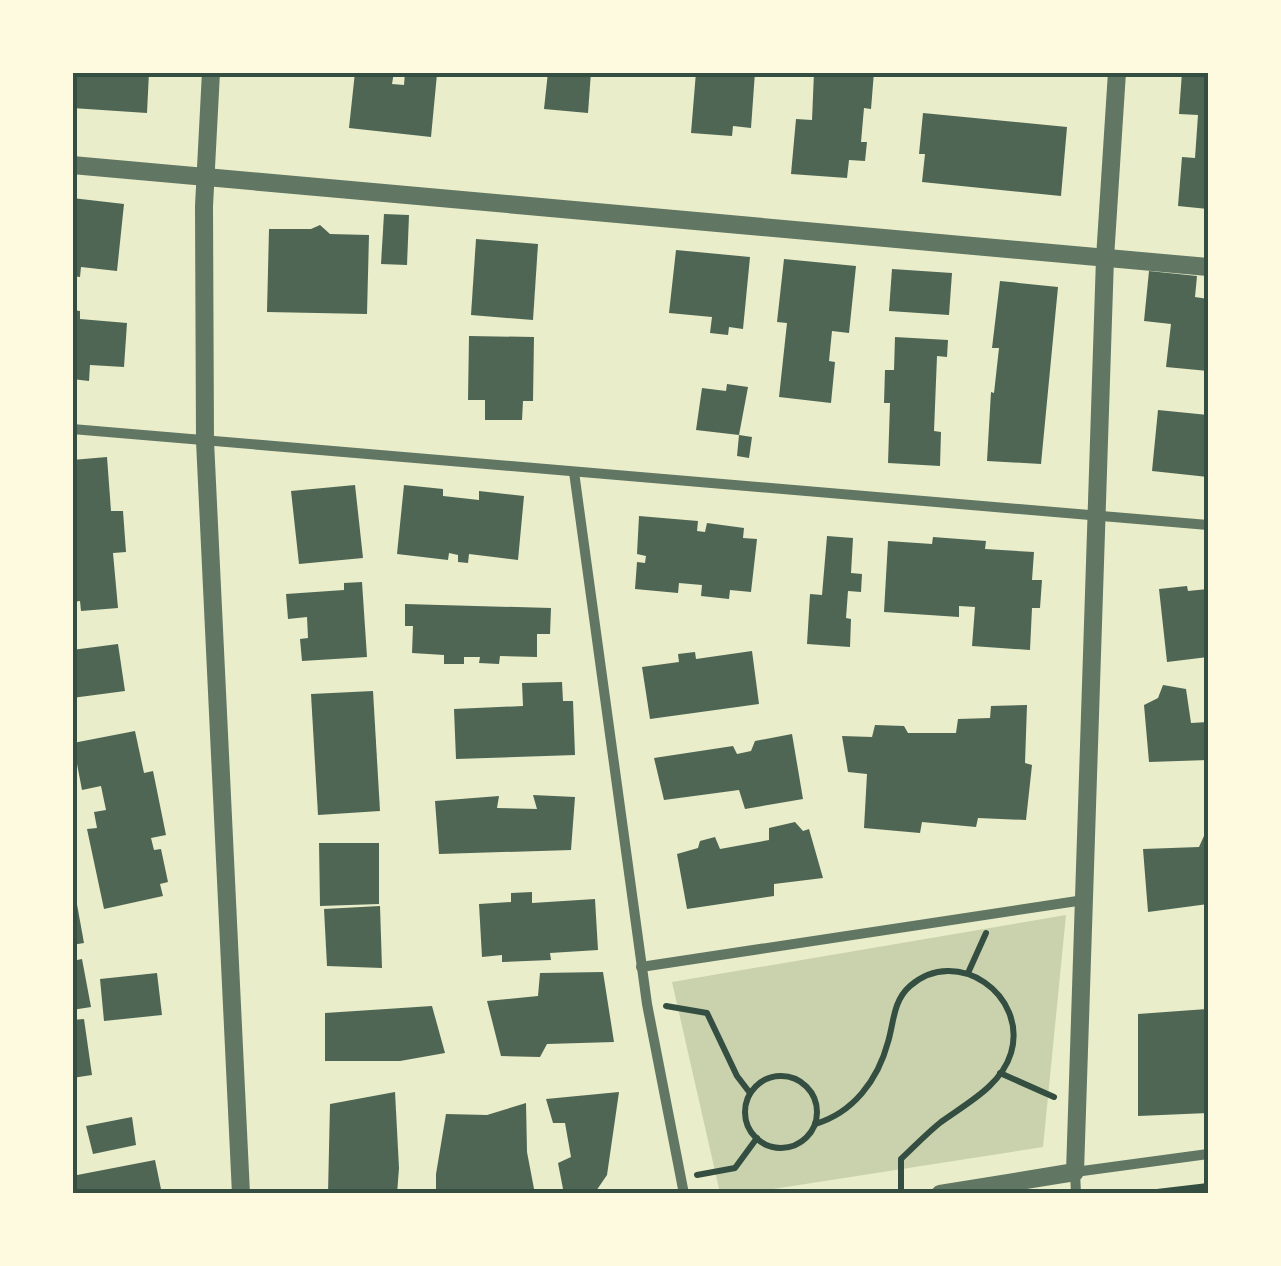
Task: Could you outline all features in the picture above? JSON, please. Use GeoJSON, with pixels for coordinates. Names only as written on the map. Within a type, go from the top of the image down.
{"type":"FeatureCollection","features":[{"type":"Feature","properties":{"kind":"street"},"geometry":{"type":"LineString","coordinates":[[211,72],[206,177],[205,441],[241,1194]]}},
{"type":"Feature","properties":{"kind":"street"},"geometry":{"type":"LineString","coordinates":[[1076,1194],[1096,514],[1117,72]]}},
{"type":"Feature","properties":{"kind":"street"},"geometry":{"type":"LineString","coordinates":[[72,165],[1208,267]]}},
{"type":"Feature","properties":{"kind":"street"},"geometry":{"type":"LineString","coordinates":[[72,429],[1208,526]]}},
{"type":"Feature","properties":{"kind":"street"},"geometry":{"type":"LineString","coordinates":[[574,472],[647,1004],[684,1194]]}},
{"type":"Feature","properties":{"kind":"street"},"geometry":{"type":"LineString","coordinates":[[642,967],[1084,900]]}},
{"type":"Feature","properties":{"kind":"street"},"geometry":{"type":"LineString","coordinates":[[940,1194],[1208,1154]]}},
{"type":"Feature","properties":{"kind":"path"},"geometry":{"type":"LineString","coordinates":[[968,974],[994,916]]}},
{"type":"Feature","properties":{"kind":"path"},"geometry":{"type":"LineString","coordinates":[[815,1124],[815,1100],[800,1081],[776,1076],[764,1080],[750,1094],[746,1118],[757,1138],[776,1148],[800,1142],[815,1124],[852,1104],[870,1084],[886,1050],[898,1002],[910,986],[926,976],[946,971],[984,980],[999,993],[1010,1012],[1014,1033],[1010,1054],[1000,1074],[901,1159],[901,1194]]}},
{"type":"Feature","properties":{"kind":"path"},"geometry":{"type":"LineString","coordinates":[[647,1004],[707,1013],[737,1076],[750,1094]]}},
{"type":"Feature","properties":{"kind":"path"},"geometry":{"type":"LineString","coordinates":[[1000,1074],[1078,1108]]}},
{"type":"Feature","properties":{"kind":"path"},"geometry":{"type":"LineString","coordinates":[[681,1178],[735,1168],[757,1138]]}},
{"type":"Feature","properties":{"kind":"path"},"geometry":{"type":"LineString","coordinates":[[1140,1194],[1208,1186]]}},
{"type":"Feature","properties":{"kind":"green space"},"geometry":{"type":"Polygon","coordinates":[[[1066,915],[1043,1147],[748,1193],[720,1193],[672,982],[1066,915]]]}},
{"type":"Feature","properties":{"kind":"building"},"geometry":{"type":"Polygon","coordinates":[[[72,72],[149,72],[147,113],[72,108],[72,72]]]}},
{"type":"Feature","properties":{"kind":"building"},"geometry":{"type":"Polygon","coordinates":[[[355,72],[394,72],[392,84],[404,85],[405,72],[437,74],[431,137],[349,128],[355,72]]]}},
{"type":"Feature","properties":{"kind":"building"},"geometry":{"type":"Polygon","coordinates":[[[548,72],[591,72],[588,113],[544,109],[548,72]]]}},
{"type":"Feature","properties":{"kind":"building"},"geometry":{"type":"Polygon","coordinates":[[[696,72],[755,72],[751,128],[733,126],[732,136],[691,133],[696,72]]]}},
{"type":"Feature","properties":{"kind":"building"},"geometry":{"type":"Polygon","coordinates":[[[814,72],[874,72],[871,109],[864,108],[861,142],[867,142],[865,161],[849,160],[847,178],[791,174],[796,119],[812,120],[814,72]]]}},
{"type":"Feature","properties":{"kind":"building"},"geometry":{"type":"Polygon","coordinates":[[[1182,72],[1208,72],[1208,209],[1178,206],[1182,157],[1195,158],[1198,115],[1179,114],[1182,72]]]}},
{"type":"Feature","properties":{"kind":"building"},"geometry":{"type":"Polygon","coordinates":[[[923,113],[1067,127],[1061,196],[922,182],[925,154],[919,154],[923,113]]]}},
{"type":"Feature","properties":{"kind":"building"},"geometry":{"type":"Polygon","coordinates":[[[72,198],[124,204],[117,271],[81,267],[80,277],[72,276],[72,198]]]}},
{"type":"Feature","properties":{"kind":"building"},"geometry":{"type":"Polygon","coordinates":[[[384,214],[409,215],[407,265],[381,264],[384,214]]]}},
{"type":"Feature","properties":{"kind":"building"},"geometry":{"type":"Polygon","coordinates":[[[320,225],[330,234],[369,235],[367,314],[267,312],[269,229],[311,229],[320,225]]]}},
{"type":"Feature","properties":{"kind":"building"},"geometry":{"type":"Polygon","coordinates":[[[476,239],[538,244],[533,320],[471,315],[476,239]]]}},
{"type":"Feature","properties":{"kind":"building"},"geometry":{"type":"Polygon","coordinates":[[[676,250],[750,257],[743,329],[729,327],[728,335],[710,333],[712,317],[669,313],[676,250]]]}},
{"type":"Feature","properties":{"kind":"building"},"geometry":{"type":"Polygon","coordinates":[[[784,259],[856,266],[849,333],[832,331],[829,361],[835,362],[831,403],[779,397],[787,323],[777,322],[784,259]]]}},
{"type":"Feature","properties":{"kind":"building"},"geometry":{"type":"Polygon","coordinates":[[[892,269],[952,273],[949,315],[889,311],[892,269]]]}},
{"type":"Feature","properties":{"kind":"building"},"geometry":{"type":"Polygon","coordinates":[[[1149,271],[1197,276],[1195,297],[1208,299],[1208,371],[1166,367],[1171,324],[1144,321],[1149,271]]]}},
{"type":"Feature","properties":{"kind":"building"},"geometry":{"type":"Polygon","coordinates":[[[1000,281],[1058,287],[1041,464],[987,461],[991,392],[994,393],[999,348],[992,348],[1000,281]]]}},
{"type":"Feature","properties":{"kind":"building"},"geometry":{"type":"Polygon","coordinates":[[[72,310],[80,311],[80,319],[127,323],[124,367],[90,365],[89,381],[72,379],[72,310]]]}},
{"type":"Feature","properties":{"kind":"building"},"geometry":{"type":"Polygon","coordinates":[[[469,336],[534,337],[533,401],[523,401],[522,420],[485,420],[485,400],[468,400],[469,336]]]}},
{"type":"Feature","properties":{"kind":"building"},"geometry":{"type":"Polygon","coordinates":[[[895,337],[948,340],[947,357],[937,356],[934,431],[941,432],[940,466],[888,463],[890,403],[884,403],[885,370],[894,370],[895,337]]]}},
{"type":"Feature","properties":{"kind":"building"},"geometry":{"type":"Polygon","coordinates":[[[727,384],[748,387],[739,435],[696,430],[702,388],[726,391],[727,384]]]}},
{"type":"Feature","properties":{"kind":"building"},"geometry":{"type":"Polygon","coordinates":[[[1158,410],[1208,415],[1208,477],[1152,471],[1158,410]]]}},
{"type":"Feature","properties":{"kind":"building"},"geometry":{"type":"Polygon","coordinates":[[[739,435],[752,437],[749,458],[737,456],[739,435]]]}},
{"type":"Feature","properties":{"kind":"building"},"geometry":{"type":"Polygon","coordinates":[[[107,457],[111,511],[123,511],[126,552],[113,553],[118,608],[81,611],[80,601],[72,602],[72,460],[107,457]]]}},
{"type":"Feature","properties":{"kind":"building"},"geometry":{"type":"Polygon","coordinates":[[[355,485],[363,558],[299,564],[291,491],[355,485]]]}},
{"type":"Feature","properties":{"kind":"building"},"geometry":{"type":"Polygon","coordinates":[[[404,485],[443,489],[443,496],[479,500],[479,491],[524,496],[518,560],[469,554],[468,563],[458,562],[458,555],[449,553],[448,560],[397,554],[404,485]]]}},
{"type":"Feature","properties":{"kind":"building"},"geometry":{"type":"Polygon","coordinates":[[[639,516],[698,521],[697,531],[705,532],[707,523],[744,528],[743,538],[757,539],[751,592],[730,590],[729,599],[701,596],[702,585],[679,583],[678,593],[635,589],[637,562],[645,563],[646,556],[637,554],[639,516]]]}},
{"type":"Feature","properties":{"kind":"building"},"geometry":{"type":"Polygon","coordinates":[[[827,536],[853,538],[851,573],[862,574],[861,592],[848,591],[850,647],[807,644],[810,594],[822,595],[827,536]]]}},
{"type":"Feature","properties":{"kind":"building"},"geometry":{"type":"Polygon","coordinates":[[[933,537],[986,541],[985,549],[1034,552],[1032,580],[1042,580],[1040,608],[1032,608],[1030,650],[972,646],[975,607],[959,606],[959,617],[884,612],[888,541],[932,544],[933,537]]]}},
{"type":"Feature","properties":{"kind":"building"},"geometry":{"type":"Polygon","coordinates":[[[362,582],[367,657],[302,661],[300,639],[308,638],[307,617],[288,619],[286,594],[344,590],[344,583],[362,582]]]}},
{"type":"Feature","properties":{"kind":"building"},"geometry":{"type":"Polygon","coordinates":[[[1187,586],[1188,591],[1208,589],[1208,657],[1167,662],[1159,589],[1187,586]]]}},
{"type":"Feature","properties":{"kind":"building"},"geometry":{"type":"Polygon","coordinates":[[[405,604],[551,608],[550,634],[537,634],[537,657],[500,656],[499,664],[479,663],[480,657],[464,657],[464,664],[444,664],[444,655],[412,653],[413,626],[405,626],[405,604]]]}},
{"type":"Feature","properties":{"kind":"building"},"geometry":{"type":"Polygon","coordinates":[[[118,644],[125,691],[72,698],[72,650],[118,644]]]}},
{"type":"Feature","properties":{"kind":"building"},"geometry":{"type":"Polygon","coordinates":[[[752,651],[759,704],[650,719],[642,667],[679,662],[678,654],[695,652],[696,659],[752,651]]]}},
{"type":"Feature","properties":{"kind":"building"},"geometry":{"type":"Polygon","coordinates":[[[562,682],[563,701],[573,701],[575,755],[456,759],[454,709],[523,706],[522,683],[562,682]]]}},
{"type":"Feature","properties":{"kind":"building"},"geometry":{"type":"Polygon","coordinates":[[[1163,685],[1186,689],[1191,723],[1208,722],[1208,760],[1149,762],[1144,705],[1158,698],[1163,685]]]}},
{"type":"Feature","properties":{"kind":"building"},"geometry":{"type":"Polygon","coordinates":[[[373,691],[380,811],[318,815],[311,694],[373,691]]]}},
{"type":"Feature","properties":{"kind":"building"},"geometry":{"type":"Polygon","coordinates":[[[1027,705],[1025,763],[1032,765],[1026,820],[978,818],[976,827],[922,822],[920,833],[864,828],[867,774],[848,772],[842,736],[872,737],[875,725],[904,726],[908,733],[956,733],[958,719],[990,718],[991,706],[1027,705]]]}},
{"type":"Feature","properties":{"kind":"building"},"geometry":{"type":"Polygon","coordinates":[[[135,731],[144,773],[153,771],[166,835],[151,838],[154,850],[161,849],[168,882],[160,884],[163,896],[104,909],[87,829],[97,828],[94,812],[106,810],[101,786],[82,790],[73,743],[135,731]]]}},
{"type":"Feature","properties":{"kind":"building"},"geometry":{"type":"Polygon","coordinates":[[[792,734],[803,799],[745,809],[739,790],[664,800],[654,758],[733,746],[737,754],[751,751],[755,741],[792,734]]]}},
{"type":"Feature","properties":{"kind":"building"},"geometry":{"type":"Polygon","coordinates":[[[533,795],[575,797],[571,850],[439,854],[435,801],[499,796],[497,808],[537,809],[533,795]]]}},
{"type":"Feature","properties":{"kind":"building"},"geometry":{"type":"Polygon","coordinates":[[[795,822],[803,831],[809,829],[823,878],[774,884],[774,896],[687,909],[677,854],[698,848],[700,841],[715,837],[720,849],[769,840],[769,828],[795,822]]]}},
{"type":"Feature","properties":{"kind":"building"},"geometry":{"type":"Polygon","coordinates":[[[1208,827],[1208,904],[1148,912],[1143,849],[1199,847],[1208,827]]]}},
{"type":"Feature","properties":{"kind":"building"},"geometry":{"type":"Polygon","coordinates":[[[319,843],[379,843],[379,904],[320,906],[319,843]]]}},
{"type":"Feature","properties":{"kind":"building"},"geometry":{"type":"Polygon","coordinates":[[[532,892],[532,903],[595,899],[598,950],[550,953],[551,960],[502,962],[502,955],[482,957],[479,904],[511,902],[511,893],[532,892]]]}},
{"type":"Feature","properties":{"kind":"building"},"geometry":{"type":"Polygon","coordinates":[[[76,899],[84,943],[72,945],[72,900],[76,899]]]}},
{"type":"Feature","properties":{"kind":"building"},"geometry":{"type":"Polygon","coordinates":[[[380,906],[382,968],[327,966],[324,909],[380,906]]]}},
{"type":"Feature","properties":{"kind":"building"},"geometry":{"type":"Polygon","coordinates":[[[82,959],[91,1007],[72,1010],[72,961],[82,959]]]}},
{"type":"Feature","properties":{"kind":"building"},"geometry":{"type":"Polygon","coordinates":[[[603,972],[614,1042],[547,1044],[540,1057],[501,1056],[487,1001],[538,996],[540,973],[603,972]]]}},
{"type":"Feature","properties":{"kind":"building"},"geometry":{"type":"Polygon","coordinates":[[[157,973],[162,1015],[104,1021],[100,979],[157,973]]]}},
{"type":"Feature","properties":{"kind":"building"},"geometry":{"type":"Polygon","coordinates":[[[432,1006],[445,1053],[400,1061],[325,1061],[325,1013],[432,1006]]]}},
{"type":"Feature","properties":{"kind":"building"},"geometry":{"type":"Polygon","coordinates":[[[1207,1009],[1208,1113],[1138,1116],[1138,1014],[1207,1009]]]}},
{"type":"Feature","properties":{"kind":"building"},"geometry":{"type":"Polygon","coordinates":[[[84,1019],[92,1075],[72,1078],[72,1020],[84,1019]]]}},
{"type":"Feature","properties":{"kind":"building"},"geometry":{"type":"Polygon","coordinates":[[[395,1092],[397,1194],[328,1194],[330,1104],[395,1092]]]}},
{"type":"Feature","properties":{"kind":"building"},"geometry":{"type":"Polygon","coordinates":[[[619,1092],[607,1175],[594,1194],[564,1194],[558,1163],[571,1157],[565,1123],[553,1123],[546,1099],[619,1092]]]}},
{"type":"Feature","properties":{"kind":"building"},"geometry":{"type":"Polygon","coordinates":[[[526,1103],[527,1152],[535,1194],[436,1194],[446,1114],[487,1115],[526,1103]]]}},
{"type":"Feature","properties":{"kind":"building"},"geometry":{"type":"Polygon","coordinates":[[[132,1117],[136,1145],[93,1154],[86,1126],[132,1117]]]}},
{"type":"Feature","properties":{"kind":"building"},"geometry":{"type":"Polygon","coordinates":[[[155,1160],[162,1194],[72,1194],[72,1176],[155,1160]]]}}]}
